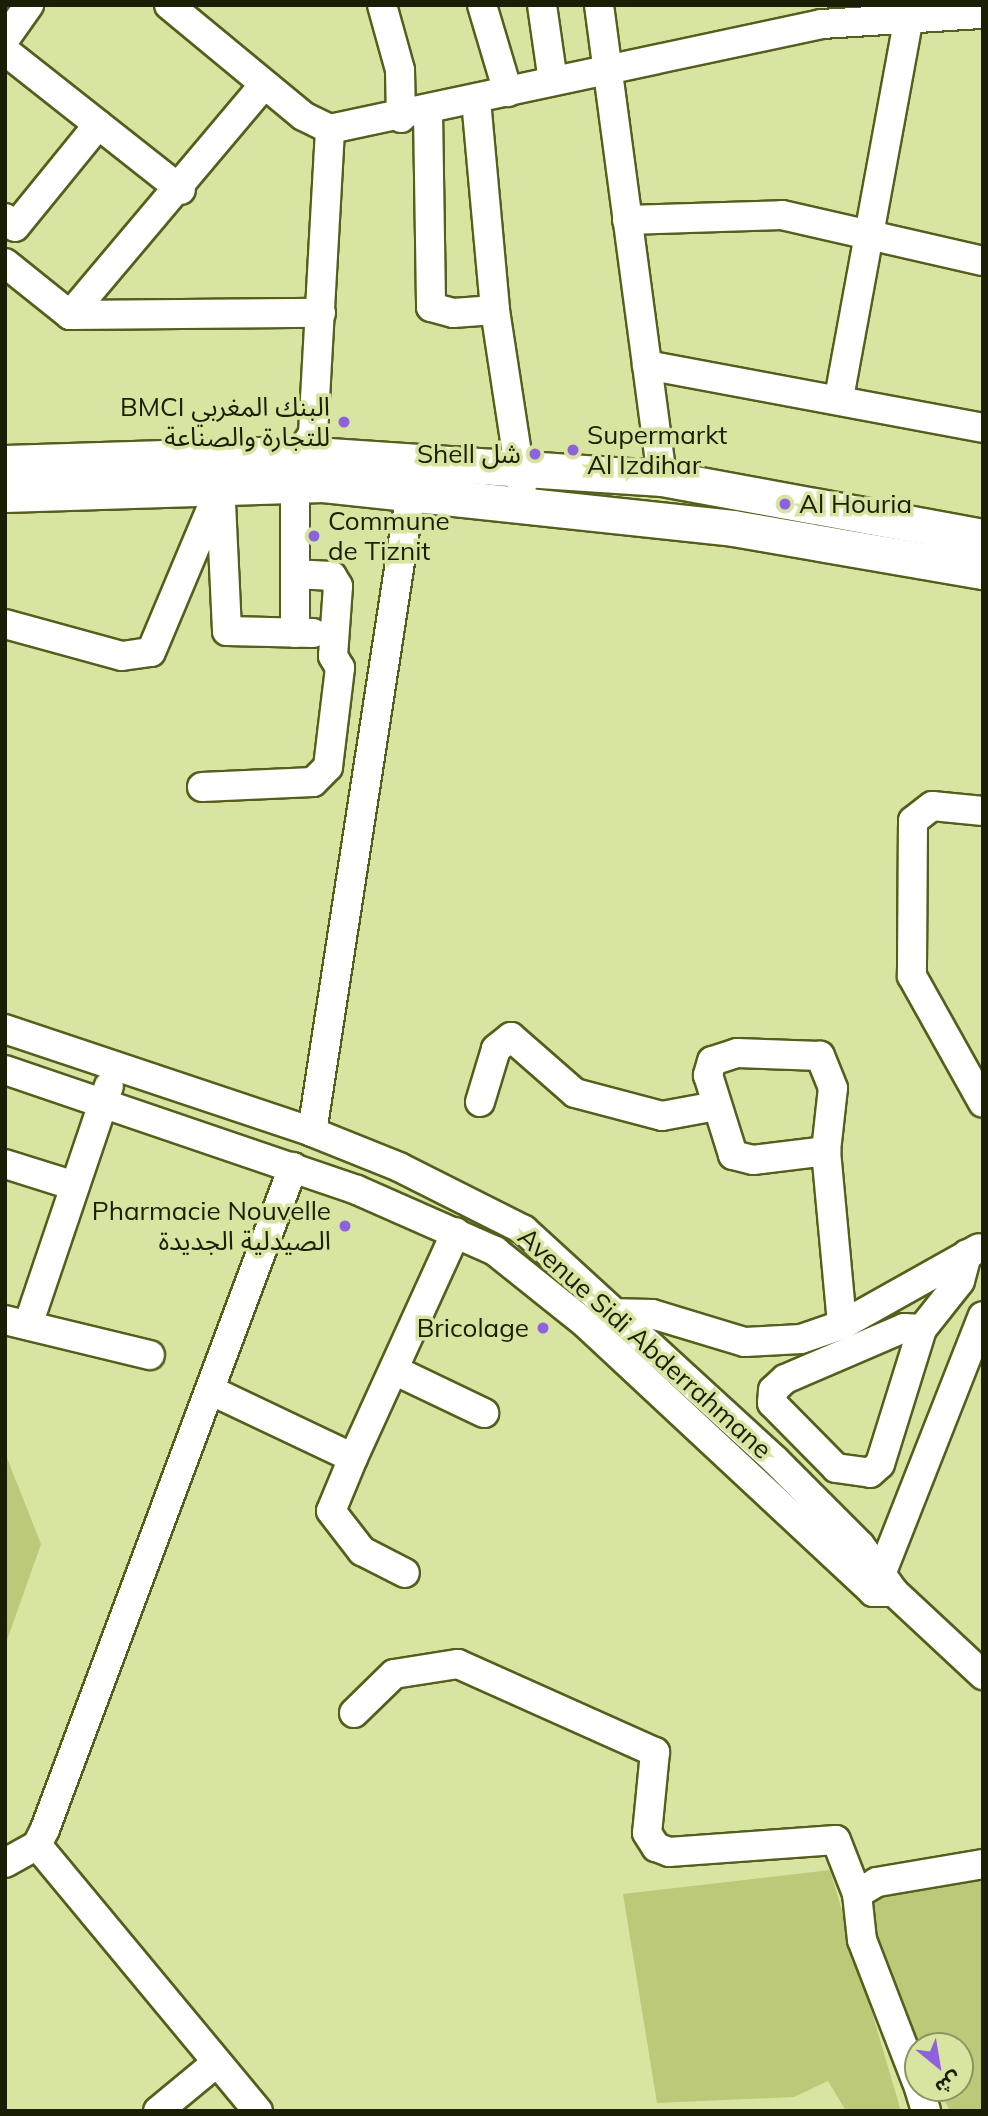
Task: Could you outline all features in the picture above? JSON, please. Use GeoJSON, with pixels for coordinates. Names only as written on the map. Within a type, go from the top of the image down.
{"type":"FeatureCollection","features":[{"type":"Feature","properties":{"kind":"main road"},"geometry":{"type":"LineString","coordinates":[[5,463],[311,462],[522,489],[983,571]]}},
{"type":"Feature","properties":{"kind":"main road"},"geometry":{"type":"LineString","coordinates":[[5,494],[222,483],[311,462],[411,491],[522,489],[662,478],[983,537]]}},
{"type":"Feature","properties":{"kind":"main road"},"geometry":{"type":"LineString","coordinates":[[733,528],[740,493]]}},
{"type":"Feature","properties":{"kind":"street"},"geometry":{"type":"LineString","coordinates":[[5,39],[29,5]]}},
{"type":"Feature","properties":{"kind":"street"},"geometry":{"type":"LineString","coordinates":[[169,5],[264,85],[330,129],[414,115],[822,14],[909,18],[983,14]]}},
{"type":"Feature","properties":{"kind":"street"},"geometry":{"type":"LineString","coordinates":[[382,5],[414,115],[431,307],[453,313],[495,310]]}},
{"type":"Feature","properties":{"kind":"street"},"geometry":{"type":"LineString","coordinates":[[482,5],[508,92]]}},
{"type":"Feature","properties":{"kind":"street"},"geometry":{"type":"LineString","coordinates":[[542,5],[553,81]]}},
{"type":"Feature","properties":{"kind":"street"},"geometry":{"type":"LineString","coordinates":[[599,5],[662,478]]}},
{"type":"Feature","properties":{"kind":"street"},"geometry":{"type":"LineString","coordinates":[[839,398],[909,18]]}},
{"type":"Feature","properties":{"kind":"street"},"geometry":{"type":"LineString","coordinates":[[5,51],[181,190]]}},
{"type":"Feature","properties":{"kind":"street"},"geometry":{"type":"LineString","coordinates":[[69,315],[181,190],[264,85]]}},
{"type":"Feature","properties":{"kind":"street"},"geometry":{"type":"LineString","coordinates":[[475,100],[495,310],[522,489]]}},
{"type":"Feature","properties":{"kind":"street"},"geometry":{"type":"LineString","coordinates":[[8,228],[98,125]]}},
{"type":"Feature","properties":{"kind":"street"},"geometry":{"type":"LineString","coordinates":[[295,633],[296,574],[311,462],[330,129]]}},
{"type":"Feature","properties":{"kind":"street"},"geometry":{"type":"LineString","coordinates":[[627,220],[760,213],[871,234],[983,261]]}},
{"type":"Feature","properties":{"kind":"street"},"geometry":{"type":"LineString","coordinates":[[5,263],[69,315],[321,313]]}},
{"type":"Feature","properties":{"kind":"street"},"geometry":{"type":"LineString","coordinates":[[647,365],[839,398],[983,428]]}},
{"type":"Feature","properties":{"kind":"street"},"geometry":{"type":"LineString","coordinates":[[5,624],[122,656],[151,652],[222,483]]}},
{"type":"Feature","properties":{"kind":"street"},"geometry":{"type":"LineString","coordinates":[[222,483],[223,624],[236,634],[335,632]]}},
{"type":"Feature","properties":{"kind":"street"},"geometry":{"type":"LineString","coordinates":[[312,1132],[411,491]]}},
{"type":"Feature","properties":{"kind":"street"},"geometry":{"type":"LineString","coordinates":[[202,786],[323,777],[340,668],[333,656],[336,580],[296,574]]}},
{"type":"Feature","properties":{"kind":"street"},"geometry":{"type":"LineString","coordinates":[[983,811],[932,806],[913,821],[912,976],[983,1103]]}},
{"type":"Feature","properties":{"kind":"street","name":"Avenue Sidi Abderrahmane"},"geometry":{"type":"LineString","coordinates":[[5,1029],[312,1132],[500,1216],[552,1252],[775,1460],[883,1586]]}},
{"type":"Feature","properties":{"kind":"street"},"geometry":{"type":"LineString","coordinates":[[480,1102],[496,1049],[511,1037],[575,1093],[662,1116],[716,1106]]}},
{"type":"Feature","properties":{"kind":"street"},"geometry":{"type":"LineString","coordinates":[[827,1151],[737,1158],[728,1149],[708,1070],[717,1058],[816,1054],[832,1077],[827,1151],[842,1325]]}},
{"type":"Feature","properties":{"kind":"street"},"geometry":{"type":"LineString","coordinates":[[116,1066],[75,1186],[17,1323],[150,1355]]}},
{"type":"Feature","properties":{"kind":"street","name":"Avenue Sidi Abderrahmane"},"geometry":{"type":"LineString","coordinates":[[5,1070],[293,1167],[456,1232],[512,1262],[586,1324],[983,1675]]}},
{"type":"Feature","properties":{"kind":"street"},"geometry":{"type":"LineString","coordinates":[[5,1164],[75,1186]]}},
{"type":"Feature","properties":{"kind":"street"},"geometry":{"type":"LineString","coordinates":[[5,1863],[37,1845],[212,1391],[293,1167]]}},
{"type":"Feature","properties":{"kind":"street"},"geometry":{"type":"LineString","coordinates":[[405,1573],[362,1551],[331,1511],[456,1232]]}},
{"type":"Feature","properties":{"kind":"street"},"geometry":{"type":"LineString","coordinates":[[586,1324],[612,1310],[652,1314],[765,1345],[842,1325],[975,1250]]}},
{"type":"Feature","properties":{"kind":"street"},"geometry":{"type":"LineString","coordinates":[[922,1329],[904,1328],[785,1379],[773,1390],[772,1403],[836,1468],[870,1473],[880,1464],[922,1329],[960,1281],[975,1250]]}},
{"type":"Feature","properties":{"kind":"street"},"geometry":{"type":"LineString","coordinates":[[883,1586],[983,1316]]}},
{"type":"Feature","properties":{"kind":"street"},"geometry":{"type":"LineString","coordinates":[[394,1370],[484,1413]]}},
{"type":"Feature","properties":{"kind":"street"},"geometry":{"type":"LineString","coordinates":[[212,1391],[353,1458]]}},
{"type":"Feature","properties":{"kind":"street"},"geometry":{"type":"LineString","coordinates":[[354,1713],[394,1674],[458,1664],[655,1752],[647,1833],[656,1847],[668,1852],[836,1840],[856,1894],[862,1940],[904,2048]]}},
{"type":"Feature","properties":{"kind":"street"},"geometry":{"type":"LineString","coordinates":[[37,1845],[258,2111]]}},
{"type":"Feature","properties":{"kind":"street"},"geometry":{"type":"LineString","coordinates":[[856,1894],[877,1882],[983,1864]]}},
{"type":"Feature","properties":{"kind":"street"},"geometry":{"type":"LineString","coordinates":[[158,2111],[216,2063]]}},
{"type":"Feature","properties":{"kind":"green space"},"geometry":{"type":"Polygon","coordinates":[[[5,1453],[41,1544],[5,1646],[5,1453]]]}},
{"type":"Feature","properties":{"kind":"green space"},"geometry":{"type":"Polygon","coordinates":[[[830,1870],[901,2111],[846,2111],[828,2081],[794,2097],[657,2103],[623,1894],[830,1870]]]}},
{"type":"Feature","properties":{"kind":"green space"},"geometry":{"type":"Polygon","coordinates":[[[983,1877],[983,2111],[950,2111],[945,2102],[974,2102],[974,2032],[911,2032],[867,1914],[878,1896],[983,1877]]]}},
{"type":"Feature","properties":{"kind":"place","name":"BMCI البنك المغربي للتجارة والصناعة"},"geometry":{"type":"Point","coordinates":[344,422]}},
{"type":"Feature","properties":{"kind":"place","name":"Supermarkt Al Izdihar"},"geometry":{"type":"Point","coordinates":[573,450]}},
{"type":"Feature","properties":{"kind":"place","name":"Shell شل"},"geometry":{"type":"Point","coordinates":[535,454]}},
{"type":"Feature","properties":{"kind":"place","name":"Al Houria"},"geometry":{"type":"Point","coordinates":[785,504]}},
{"type":"Feature","properties":{"kind":"place","name":"Commune de Tiznit"},"geometry":{"type":"Point","coordinates":[314,536]}},
{"type":"Feature","properties":{"kind":"place","name":"Pharmacie Nouvelle الصيدلية الجديدة"},"geometry":{"type":"Point","coordinates":[345,1226]}},
{"type":"Feature","properties":{"kind":"place","name":"Bricolage"},"geometry":{"type":"Point","coordinates":[543,1328]}}]}
